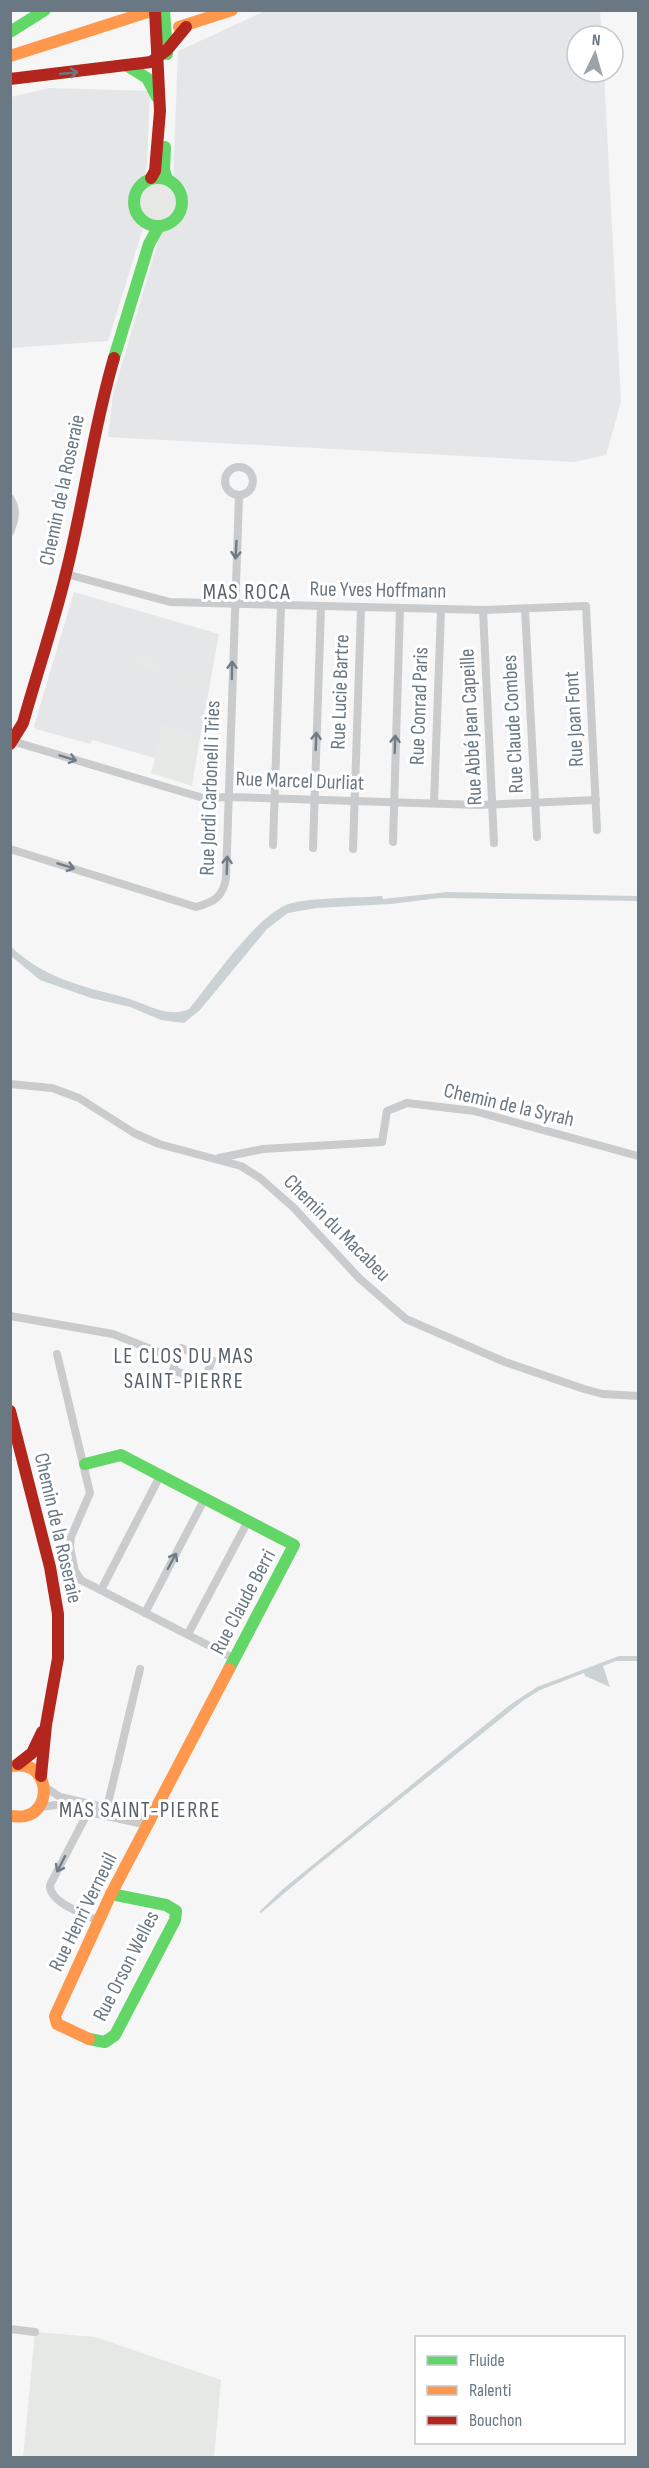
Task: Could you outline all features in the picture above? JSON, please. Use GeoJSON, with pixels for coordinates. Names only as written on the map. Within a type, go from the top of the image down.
{"type":"FeatureCollection","features":[{"type":"Feature","properties":{"kind":"street"},"geometry":{"type":"LineString","coordinates":[[10,32],[45,10]]}},
{"type":"Feature","properties":{"kind":"street"},"geometry":{"type":"LineString","coordinates":[[10,50],[132,13],[158,14],[173,28],[186,27],[232,10]]}},
{"type":"Feature","properties":{"kind":"street"},"geometry":{"type":"LineString","coordinates":[[10,56],[132,13]]}},
{"type":"Feature","properties":{"kind":"street"},"geometry":{"type":"LineString","coordinates":[[144,222],[159,226],[172,222],[178,216],[182,205],[178,188],[167,179],[164,170],[163,54],[158,14]]}},
{"type":"Feature","properties":{"kind":"street"},"geometry":{"type":"LineString","coordinates":[[10,79],[151,62],[163,54],[186,27]]}},
{"type":"Feature","properties":{"kind":"street"},"geometry":{"type":"LineString","coordinates":[[149,243],[144,222],[135,210],[134,196],[138,187],[151,178],[155,171],[163,54]]}},
{"type":"Feature","properties":{"kind":"street"},"geometry":{"type":"LineString","coordinates":[[129,66],[144,74],[154,85],[160,111]]}},
{"type":"Feature","properties":{"kind":"street"},"geometry":{"type":"LineString","coordinates":[[151,178],[167,179]]}},
{"type":"Feature","properties":{"kind":"street","name":"Chemin de la Roseraie"},"geometry":{"type":"LineString","coordinates":[[11,742],[23,723],[66,574],[85,490],[100,405],[149,243],[159,226]]}},
{"type":"Feature","properties":{"kind":"street","name":"Rue Jordi Carbonell i Tries"},"geometry":{"type":"LineString","coordinates":[[10,849],[196,907],[212,903],[224,892],[239,496]]}},
{"type":"Feature","properties":{"kind":"street"},"geometry":{"type":"LineString","coordinates":[[10,498],[15,505],[15,517],[10,532]]}},
{"type":"Feature","properties":{"kind":"street","name":"Rue Yves Hoffmann"},"geometry":{"type":"LineString","coordinates":[[66,574],[170,602],[441,610],[586,606]]}},
{"type":"Feature","properties":{"kind":"street"},"geometry":{"type":"LineString","coordinates":[[273,845],[281,606]]}},
{"type":"Feature","properties":{"kind":"street","name":"Rue Joan Font"},"geometry":{"type":"LineString","coordinates":[[586,606],[597,830]]}},
{"type":"Feature","properties":{"kind":"street"},"geometry":{"type":"LineString","coordinates":[[313,848],[321,607]]}},
{"type":"Feature","properties":{"kind":"street","name":"Rue Lucie Bartre"},"geometry":{"type":"LineString","coordinates":[[353,849],[361,609]]}},
{"type":"Feature","properties":{"kind":"street"},"geometry":{"type":"LineString","coordinates":[[393,842],[400,609]]}},
{"type":"Feature","properties":{"kind":"street","name":"Rue Claude Combes"},"geometry":{"type":"LineString","coordinates":[[525,609],[537,837]]}},
{"type":"Feature","properties":{"kind":"street","name":"Rue Conrad Paris"},"geometry":{"type":"LineString","coordinates":[[434,803],[441,610]]}},
{"type":"Feature","properties":{"kind":"street","name":"Rue Abbé Jean Capeille"},"geometry":{"type":"LineString","coordinates":[[483,610],[494,843]]}},
{"type":"Feature","properties":{"kind":"street","name":"Rue Marcel Durliat"},"geometry":{"type":"LineString","coordinates":[[11,742],[203,798],[492,805],[596,800]]}},
{"type":"Feature","properties":{"kind":"street","name":"Chemin du Macabeu"},"geometry":{"type":"LineString","coordinates":[[10,1084],[52,1088],[79,1098],[134,1133],[151,1141],[219,1158],[241,1166],[261,1178],[293,1207],[359,1278],[406,1318],[505,1362],[572,1385],[603,1394],[639,1396]]}},
{"type":"Feature","properties":{"kind":"street","name":"Chemin de la Syrah"},"geometry":{"type":"LineString","coordinates":[[219,1158],[275,1148],[382,1142],[387,1111],[407,1103],[474,1111],[639,1156]]}},
{"type":"Feature","properties":{"kind":"street"},"geometry":{"type":"LineString","coordinates":[[10,1316],[113,1334],[176,1359]]}},
{"type":"Feature","properties":{"kind":"street"},"geometry":{"type":"LineString","coordinates":[[180,1348],[212,1360],[204,1382],[173,1370],[176,1359],[180,1348]]}},
{"type":"Feature","properties":{"kind":"street"},"geometry":{"type":"LineString","coordinates":[[57,1354],[85,1464],[90,1493],[71,1537],[70,1547],[75,1571],[81,1580],[235,1659]]}},
{"type":"Feature","properties":{"kind":"street","name":"Chemin de la Roseraie"},"geometry":{"type":"LineString","coordinates":[[10,1412],[50,1567],[58,1614],[58,1658],[46,1725],[43,1801],[40,1807]]}},
{"type":"Feature","properties":{"kind":"street","name":"Rue Claude Berri"},"geometry":{"type":"LineString","coordinates":[[85,1464],[121,1455],[294,1545],[150,1822]]}},
{"type":"Feature","properties":{"kind":"street"},"geometry":{"type":"LineString","coordinates":[[101,1590],[160,1476]]}},
{"type":"Feature","properties":{"kind":"street"},"geometry":{"type":"LineString","coordinates":[[144,1613],[205,1498]]}},
{"type":"Feature","properties":{"kind":"street"},"geometry":{"type":"LineString","coordinates":[[188,1634],[248,1521]]}},
{"type":"Feature","properties":{"kind":"street"},"geometry":{"type":"LineString","coordinates":[[106,1812],[140,1669]]}},
{"type":"Feature","properties":{"kind":"street","name":"Chemin de la Roseraie"},"geometry":{"type":"LineString","coordinates":[[14,1765],[32,1752],[46,1725]]}},
{"type":"Feature","properties":{"kind":"street"},"geometry":{"type":"LineString","coordinates":[[14,1765],[27,1766],[60,1797],[106,1812],[150,1822]]}},
{"type":"Feature","properties":{"kind":"street"},"geometry":{"type":"LineString","coordinates":[[10,1827],[16,1817],[34,1812],[40,1807],[56,1805],[88,1812],[106,1812]]}},
{"type":"Feature","properties":{"kind":"street"},"geometry":{"type":"LineString","coordinates":[[88,1812],[50,1885],[50,1891],[55,1899],[99,1920]]}},
{"type":"Feature","properties":{"kind":"street","name":"Rue Henri Verneuil"},"geometry":{"type":"LineString","coordinates":[[55,2016],[111,1894],[150,1822]]}},
{"type":"Feature","properties":{"kind":"street","name":"Rue Orson Welles"},"geometry":{"type":"LineString","coordinates":[[55,2016],[57,2024],[94,2041],[105,2042],[115,2035],[175,1920],[176,1911],[165,1905],[111,1894]]}},
{"type":"Feature","properties":{"kind":"street"},"geometry":{"type":"LineString","coordinates":[[10,2329],[35,2332]]}},
{"type":"Feature","properties":{"kind":"shaded area"},"geometry":{"type":"Polygon","coordinates":[[[265,11],[600,11],[601,24],[565,24],[565,84],[605,84],[621,402],[606,455],[574,462],[108,437],[113,394],[163,225],[172,222],[179,188],[173,183],[178,51],[265,11]]]}},
{"type":"Feature","properties":{"kind":"shaded area"},"geometry":{"type":"Polygon","coordinates":[[[50,88],[150,91],[147,165],[144,182],[138,187],[139,217],[145,222],[108,341],[11,348],[11,97],[50,88]]]}},
{"type":"Feature","properties":{"kind":"shaded area"},"geometry":{"type":"Polygon","coordinates":[[[153,178],[163,178],[175,185],[182,197],[182,207],[175,219],[163,226],[153,226],[138,215],[134,207],[134,197],[145,182],[153,178]]]}},
{"type":"Feature","properties":{"kind":"shaded area"},"geometry":{"type":"Polygon","coordinates":[[[74,592],[219,634],[200,738],[164,726],[155,758],[92,740],[90,744],[36,729],[34,726],[74,592]]]}},
{"type":"Feature","properties":{"kind":"shaded area"},"geometry":{"type":"Polygon","coordinates":[[[201,631],[211,634],[215,640],[204,681],[196,687],[184,683],[180,675],[193,635],[201,631]],[[198,634],[194,637],[183,676],[186,680],[196,684],[202,679],[213,642],[210,637],[198,634]]]}},
{"type":"Feature","properties":{"kind":"shaded area"},"geometry":{"type":"Polygon","coordinates":[[[135,655],[159,661],[157,671],[133,664],[135,655]]]}},
{"type":"Feature","properties":{"kind":"shaded area"},"geometry":{"type":"Polygon","coordinates":[[[164,726],[200,738],[192,786],[151,773],[164,726]]]}},
{"type":"Feature","properties":{"kind":"shaded area"},"geometry":{"type":"Polygon","coordinates":[[[447,892],[638,896],[638,901],[440,898],[391,904],[316,908],[288,913],[267,929],[200,1010],[184,1023],[161,1020],[130,1007],[91,998],[40,980],[11,956],[11,947],[37,967],[64,980],[156,1009],[181,1012],[189,1009],[247,936],[274,912],[286,905],[319,899],[382,896],[383,899],[447,892]]]}},
{"type":"Feature","properties":{"kind":"shaded area"},"geometry":{"type":"Polygon","coordinates":[[[619,1656],[638,1656],[638,1661],[616,1661],[603,1666],[610,1687],[585,1676],[584,1673],[540,1690],[524,1700],[261,1913],[259,1912],[283,1889],[511,1704],[537,1687],[619,1656]]]}},
{"type":"Feature","properties":{"kind":"shaded area"},"geometry":{"type":"Polygon","coordinates":[[[35,2332],[95,2337],[221,2380],[214,2457],[23,2458],[35,2332]]]}},
{"type":"Feature","properties":{"kind":"traffic: fast"},"geometry":{"type":"LineString","coordinates":[[10,32],[45,10]]}},
{"type":"Feature","properties":{"kind":"traffic: fast"},"geometry":{"type":"LineString","coordinates":[[164,10],[167,54]]}},
{"type":"Feature","properties":{"kind":"traffic: fast"},"geometry":{"type":"LineString","coordinates":[[129,67],[147,78],[157,97]]}},
{"type":"Feature","properties":{"kind":"traffic: fast"},"geometry":{"type":"LineString","coordinates":[[165,147],[164,170],[167,179]]}},
{"type":"Feature","properties":{"kind":"traffic: fast"},"geometry":{"type":"LineString","coordinates":[[153,178],[163,178],[175,185],[182,197],[182,202],[182,207],[175,219],[163,226],[153,226],[138,215],[134,207],[134,197],[145,182],[153,178]]}},
{"type":"Feature","properties":{"kind":"traffic: fast"},"geometry":{"type":"LineString","coordinates":[[114,358],[149,244],[159,226]]}},
{"type":"Feature","properties":{"kind":"traffic: fast"},"geometry":{"type":"LineString","coordinates":[[85,1464],[121,1455],[294,1545],[229,1669]]}},
{"type":"Feature","properties":{"kind":"traffic: fast"},"geometry":{"type":"LineString","coordinates":[[89,2039],[105,2042],[115,2035],[175,1920],[176,1911],[166,1905],[111,1894]]}},
{"type":"Feature","properties":{"kind":"traffic: slow"},"geometry":{"type":"LineString","coordinates":[[10,56],[154,10]]}},
{"type":"Feature","properties":{"kind":"traffic: slow"},"geometry":{"type":"LineString","coordinates":[[179,27],[232,10]]}},
{"type":"Feature","properties":{"kind":"traffic: slow"},"geometry":{"type":"LineString","coordinates":[[89,2039],[57,2024],[55,2016],[111,1894],[229,1669]]}},
{"type":"Feature","properties":{"kind":"traffic: slow"},"geometry":{"type":"LineString","coordinates":[[10,1766],[33,1769],[39,1775],[44,1791],[43,1799],[33,1813],[10,1816]]}},
{"type":"Feature","properties":{"kind":"traffic: jam"},"geometry":{"type":"LineString","coordinates":[[151,178],[155,171],[160,111],[155,10]]}},
{"type":"Feature","properties":{"kind":"traffic: jam"},"geometry":{"type":"LineString","coordinates":[[10,79],[151,62],[167,50],[186,27]]}},
{"type":"Feature","properties":{"kind":"traffic: jam"},"geometry":{"type":"LineString","coordinates":[[10,744],[23,723],[61,592],[114,358]]}},
{"type":"Feature","properties":{"kind":"traffic: jam"},"geometry":{"type":"LineString","coordinates":[[10,1411],[50,1567],[58,1614],[58,1658],[46,1725],[41,1776]]}},
{"type":"Feature","properties":{"kind":"traffic: jam"},"geometry":{"type":"LineString","coordinates":[[18,1764],[32,1753],[42,1732]]}},
{"type":"Feature","properties":{"kind":"district","name":"MAS ROCA"},"geometry":{"type":"Point","coordinates":[247,592]}},
{"type":"Feature","properties":{"kind":"district","name":"LE CLOS DU MAS SAINT-PIERRE"},"geometry":{"type":"Point","coordinates":[184,1368]}},
{"type":"Feature","properties":{"kind":"district","name":"MAS SAINT-PIERRE"},"geometry":{"type":"Point","coordinates":[140,1810]}}]}
